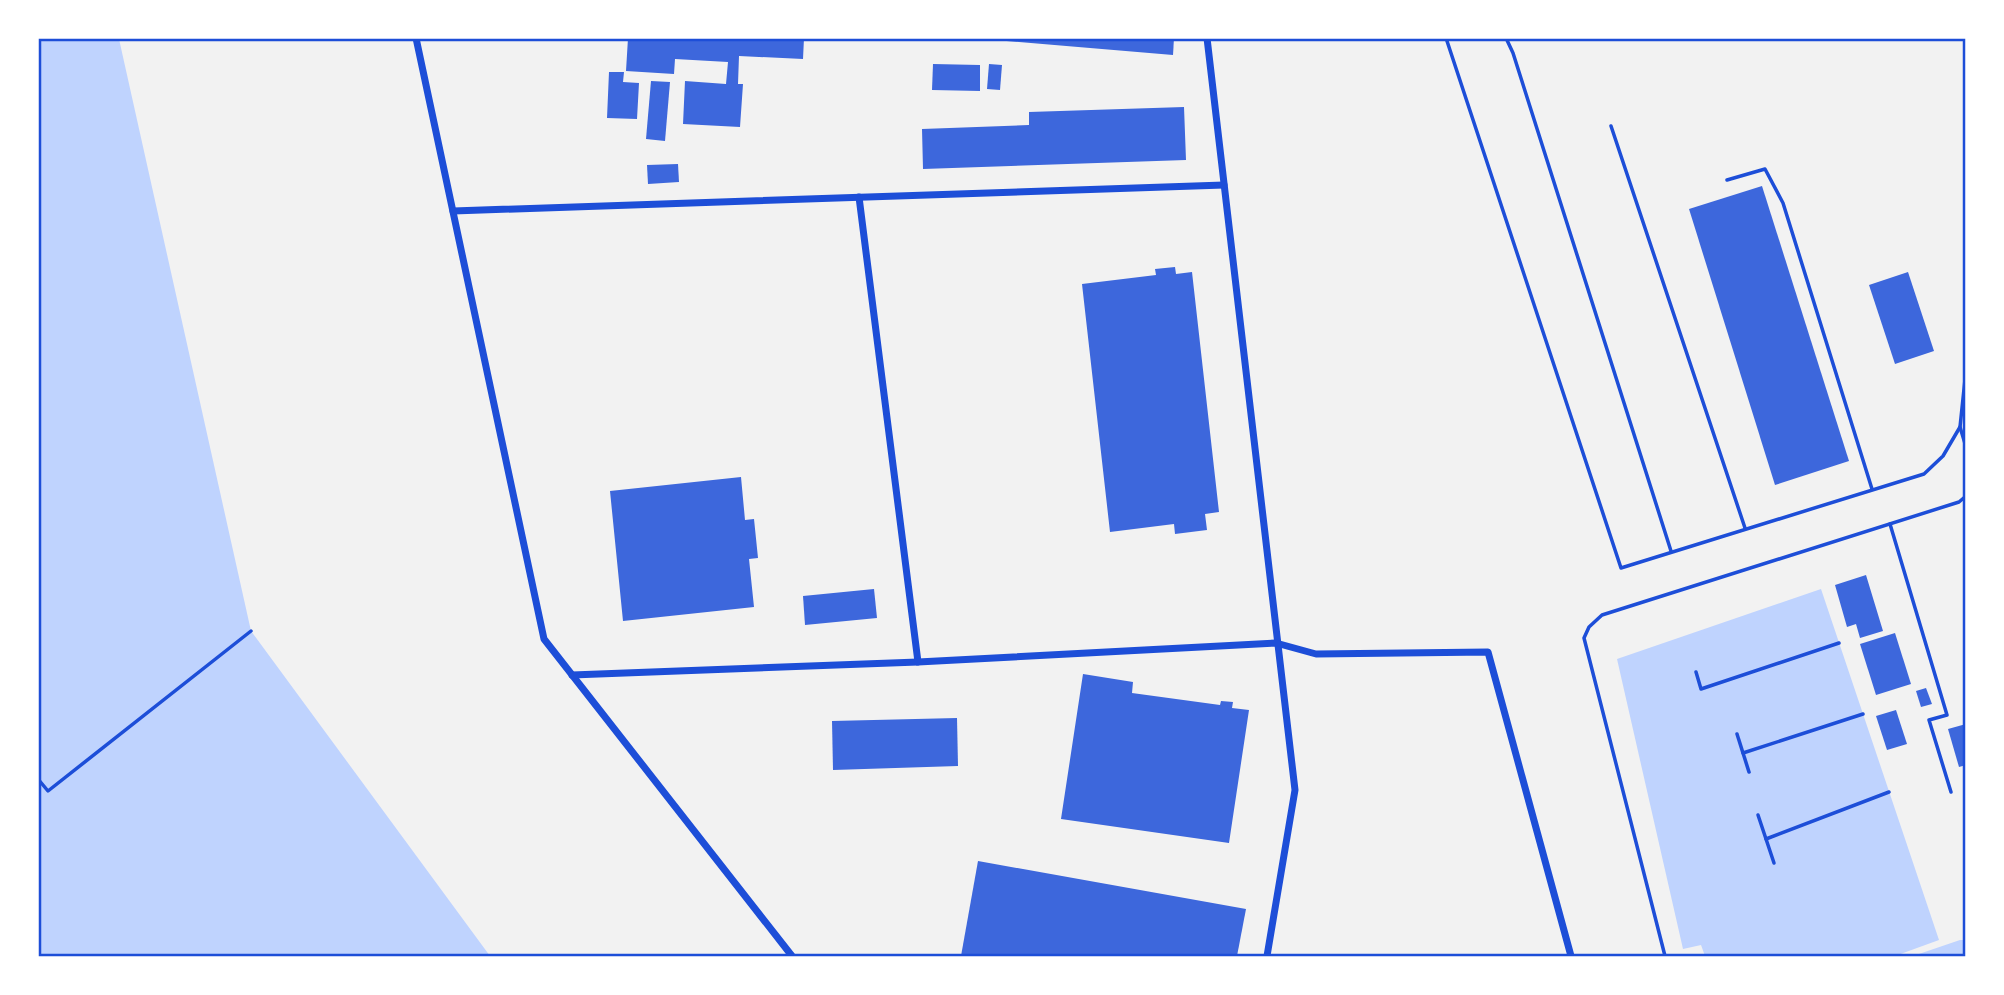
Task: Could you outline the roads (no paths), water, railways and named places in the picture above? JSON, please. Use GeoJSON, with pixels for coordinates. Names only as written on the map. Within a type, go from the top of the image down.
{"type":"FeatureCollection","features":[{"type":"Feature","properties":{"kind":"street"},"geometry":{"type":"LineString","coordinates":[[416,38],[544,639],[792,957]]}},
{"type":"Feature","properties":{"kind":"street"},"geometry":{"type":"LineString","coordinates":[[1207,38],[1294,790],[1267,957]]}},
{"type":"Feature","properties":{"kind":"street"},"geometry":{"type":"LineString","coordinates":[[453,211],[1224,185]]}},
{"type":"Feature","properties":{"kind":"street"},"geometry":{"type":"LineString","coordinates":[[859,197],[918,662]]}},
{"type":"Feature","properties":{"kind":"street"},"geometry":{"type":"LineString","coordinates":[[572,675],[918,662],[1276,643],[1316,654],[1488,652],[1571,957]]}},
{"type":"Feature","properties":{"kind":"lane"},"geometry":{"type":"LineString","coordinates":[[1446,38],[1621,568],[1924,474],[1943,456],[1960,427]]}},
{"type":"Feature","properties":{"kind":"lane"},"geometry":{"type":"LineString","coordinates":[[1506,38],[1671,551]]}},
{"type":"Feature","properties":{"kind":"lane"},"geometry":{"type":"LineString","coordinates":[[1611,126],[1745,528]]}},
{"type":"Feature","properties":{"kind":"lane"},"geometry":{"type":"LineString","coordinates":[[1727,180],[1765,169],[1783,203],[1872,489]]}},
{"type":"Feature","properties":{"kind":"lane"},"geometry":{"type":"LineString","coordinates":[[1965,370],[1960,427],[1965,447]]}},
{"type":"Feature","properties":{"kind":"lane"},"geometry":{"type":"LineString","coordinates":[[1665,957],[1584,638],[1589,627],[1602,615],[1959,502],[1965,496]]}},
{"type":"Feature","properties":{"kind":"lane"},"geometry":{"type":"LineString","coordinates":[[1890,524],[1947,715],[1929,720],[1951,792]]}},
{"type":"Feature","properties":{"kind":"water"},"geometry":{"type":"Polygon","coordinates":[[[38,39],[119,39],[251,631],[490,956],[39,956],[38,39]]]}},
{"type":"Feature","properties":{"kind":"water"},"geometry":{"type":"Polygon","coordinates":[[[1821,589],[1939,940],[1895,956],[1705,956],[1701,945],[1683,949],[1617,659],[1821,589]]]}},
{"type":"Feature","properties":{"kind":"water"},"geometry":{"type":"Polygon","coordinates":[[[1965,940],[1965,956],[1913,956],[1965,940]]]}}]}
